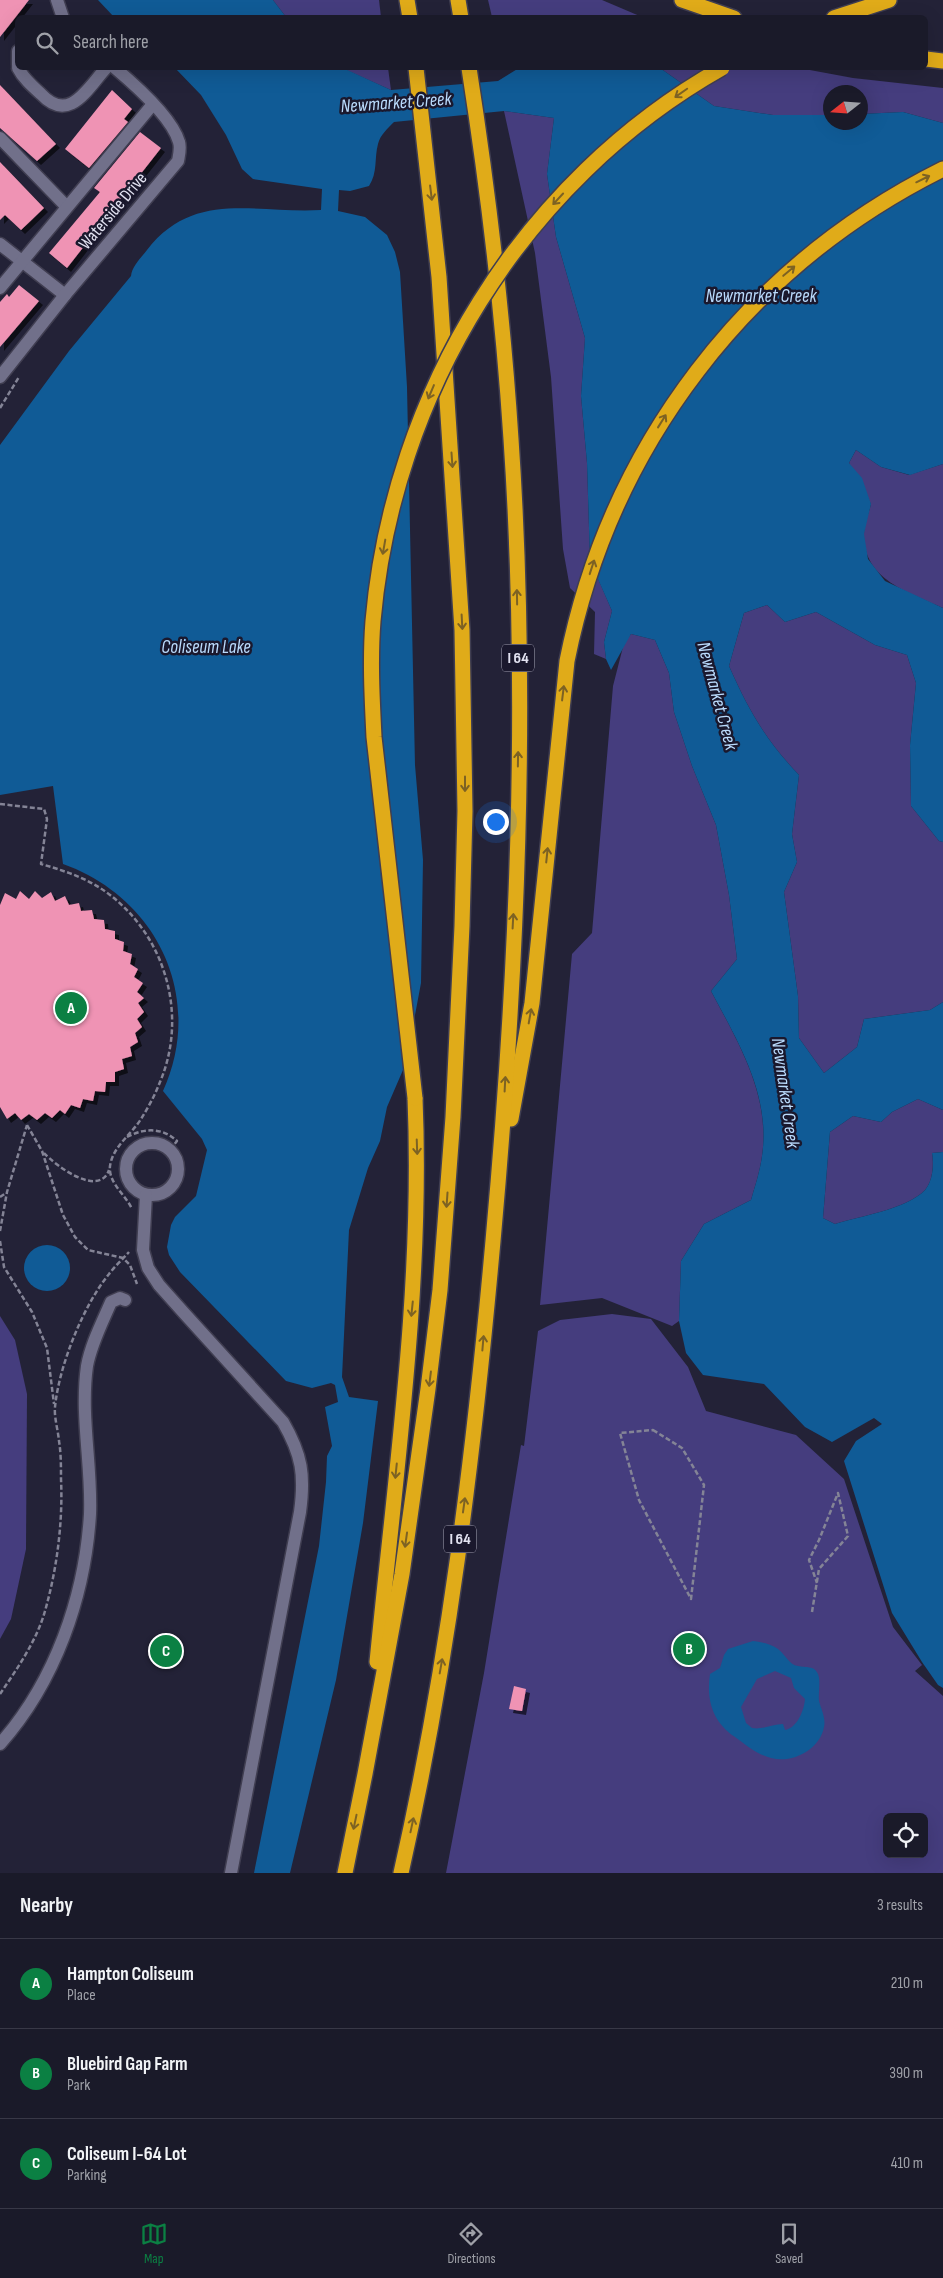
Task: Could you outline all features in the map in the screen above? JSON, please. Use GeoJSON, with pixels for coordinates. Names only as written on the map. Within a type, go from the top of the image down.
{"type":"FeatureCollection","features":[{"type":"Feature","properties":{"kind":"highway"},"geometry":{"type":"LineString","coordinates":[[407,0],[410,15]]}},
{"type":"Feature","properties":{"kind":"highway"},"geometry":{"type":"LineString","coordinates":[[458,0],[460,15]]}},
{"type":"Feature","properties":{"kind":"highway"},"geometry":{"type":"LineString","coordinates":[[682,0],[725,15]]}},
{"type":"Feature","properties":{"kind":"highway"},"geometry":{"type":"LineString","coordinates":[[843,15],[889,0]]}},
{"type":"Feature","properties":{"kind":"highway"},"geometry":{"type":"LineString","coordinates":[[928,58],[943,61]]}},
{"type":"Feature","properties":{"kind":"highway"},"geometry":{"type":"LineString","coordinates":[[345,1873],[402,1574],[440,1290],[454,1117],[462,926],[466,810],[462,630],[439,278],[417,70]]}},
{"type":"Feature","properties":{"kind":"highway"},"geometry":{"type":"LineString","coordinates":[[365,1774],[413,1296],[418,1202],[415,1098],[374,737],[372,677],[376,603],[388,523],[411,440],[440,371],[467,320],[505,262],[542,216],[606,151],[663,106],[719,70]]}},
{"type":"Feature","properties":{"kind":"highway","name":"I 64"},"geometry":{"type":"LineString","coordinates":[[401,1873],[416,1801],[451,1602],[483,1348],[505,1084],[515,882],[518,726],[516,584],[511,443],[505,368],[470,74]]}},
{"type":"Feature","properties":{"kind":"highway"},"geometry":{"type":"LineString","coordinates":[[496,1202],[532,1003],[567,661],[576,613],[617,504],[640,458],[692,377],[730,330],[785,274],[825,242],[880,203],[943,170]]}},
{"type":"Feature","properties":{"kind":"street"},"geometry":{"type":"LineString","coordinates":[[57,0],[59,15]]}},
{"type":"Feature","properties":{"kind":"street"},"geometry":{"type":"LineString","coordinates":[[20,70],[23,76],[46,100],[54,106],[62,107],[77,101],[104,70]]}},
{"type":"Feature","properties":{"kind":"street","name":"Waterside Drive"},"geometry":{"type":"LineString","coordinates":[[0,377],[65,295],[178,161],[179,141],[171,126],[142,91],[117,70]]}},
{"type":"Feature","properties":{"kind":"street"},"geometry":{"type":"LineString","coordinates":[[0,288],[23,262],[66,206],[153,104]]}},
{"type":"Feature","properties":{"kind":"street"},"geometry":{"type":"LineString","coordinates":[[0,138],[66,206]]}},
{"type":"Feature","properties":{"kind":"street"},"geometry":{"type":"LineString","coordinates":[[0,244],[65,295]]}},
{"type":"Feature","properties":{"kind":"street"},"geometry":{"type":"LineString","coordinates":[[147,1143],[163,1145],[170,1150],[178,1165],[175,1182],[163,1193],[146,1195],[132,1187],[128,1180],[126,1164],[133,1150],[147,1143]]}},
{"type":"Feature","properties":{"kind":"street"},"geometry":{"type":"LineString","coordinates":[[146,1195],[143,1250],[148,1268],[159,1285],[283,1422],[295,1442],[302,1465],[304,1486],[300,1512],[230,1873]]}},
{"type":"Feature","properties":{"kind":"street"},"geometry":{"type":"LineString","coordinates":[[0,1744],[23,1715],[45,1679],[74,1607],[85,1561],[90,1514],[84,1413],[88,1365],[93,1344],[111,1302],[120,1298],[125,1300]]}},
{"type":"Feature","properties":{"kind":"path"},"geometry":{"type":"LineString","coordinates":[[0,804],[44,809],[47,819],[41,864],[78,876],[109,894],[128,910],[142,927],[161,964],[172,1007],[172,1032],[168,1057],[151,1101],[140,1120],[112,1157],[107,1175],[98,1181],[88,1181],[64,1170],[42,1151]]}},
{"type":"Feature","properties":{"kind":"path"},"geometry":{"type":"LineString","coordinates":[[0,1231],[7,1192],[27,1124],[42,1151],[63,1215],[75,1237],[88,1250],[123,1258],[130,1265],[137,1284]]}},
{"type":"Feature","properties":{"kind":"path"},"geometry":{"type":"LineString","coordinates":[[126,1138],[136,1132],[160,1131],[170,1134],[177,1140],[170,1150]]}},
{"type":"Feature","properties":{"kind":"path"},"geometry":{"type":"LineString","coordinates":[[110,1168],[113,1181],[128,1201],[133,1212]]}},
{"type":"Feature","properties":{"kind":"path"},"geometry":{"type":"LineString","coordinates":[[0,1197],[7,1192]]}},
{"type":"Feature","properties":{"kind":"path"},"geometry":{"type":"LineString","coordinates":[[0,1241],[4,1268],[32,1312],[47,1348],[61,1453],[62,1492],[60,1528],[45,1612],[30,1644],[0,1694]]}},
{"type":"Feature","properties":{"kind":"path"},"geometry":{"type":"LineString","coordinates":[[55,1408],[75,1332],[91,1300],[109,1274],[129,1252],[130,1247]]}},
{"type":"Feature","properties":{"kind":"path"},"geometry":{"type":"LineString","coordinates":[[653,1430],[682,1448],[704,1485],[691,1599],[639,1500],[620,1433],[653,1430]]}},
{"type":"Feature","properties":{"kind":"path"},"geometry":{"type":"LineString","coordinates":[[812,1612],[819,1569],[848,1536],[838,1493],[820,1540],[809,1560],[816,1583]]}},
{"type":"Feature","properties":{"kind":"shaded area"},"geometry":{"type":"Polygon","coordinates":[[[273,0],[379,0],[381,15],[284,15],[273,0]]]}},
{"type":"Feature","properties":{"kind":"shaded area"},"geometry":{"type":"Polygon","coordinates":[[[488,0],[602,0],[637,15],[492,15],[488,0]]]}},
{"type":"Feature","properties":{"kind":"shaded area"},"geometry":{"type":"Polygon","coordinates":[[[346,70],[388,70],[391,90],[346,70]]]}},
{"type":"Feature","properties":{"kind":"shaded area"},"geometry":{"type":"Polygon","coordinates":[[[663,70],[810,70],[853,78],[943,88],[943,123],[903,112],[868,114],[868,85],[823,85],[823,115],[773,115],[714,106],[663,70]]]}},
{"type":"Feature","properties":{"kind":"shaded area"},"geometry":{"type":"Polygon","coordinates":[[[504,111],[554,118],[547,174],[556,237],[585,338],[581,396],[587,463],[590,560],[612,611],[604,642],[606,659],[594,654],[595,612],[570,588],[563,549],[551,377],[535,253],[504,111]]]}},
{"type":"Feature","properties":{"kind":"shaded area"},"geometry":{"type":"Polygon","coordinates":[[[856,450],[881,467],[909,475],[943,464],[943,608],[890,582],[871,563],[866,550],[864,534],[871,504],[849,463],[856,450]]]}},
{"type":"Feature","properties":{"kind":"shaded area"},"geometry":{"type":"Polygon","coordinates":[[[767,605],[785,622],[816,612],[875,645],[907,655],[916,683],[910,745],[911,806],[939,841],[943,842],[943,1002],[930,1010],[864,1019],[857,1047],[824,1073],[799,1038],[798,996],[784,892],[797,862],[792,834],[799,775],[767,737],[729,666],[744,613],[767,605]]]}},
{"type":"Feature","properties":{"kind":"shaded area"},"geometry":{"type":"Polygon","coordinates":[[[631,634],[655,640],[669,673],[674,712],[692,766],[716,825],[729,895],[737,959],[711,991],[732,1030],[750,1070],[762,1112],[764,1134],[761,1162],[751,1200],[704,1224],[681,1261],[679,1321],[672,1326],[602,1298],[540,1305],[572,954],[592,933],[613,686],[624,643],[631,634]]]}},
{"type":"Feature","properties":{"kind":"shaded area"},"geometry":{"type":"Polygon","coordinates":[[[918,1099],[943,1110],[943,1152],[932,1153],[932,1172],[930,1182],[925,1190],[907,1202],[870,1215],[835,1224],[823,1218],[830,1132],[853,1116],[881,1122],[892,1112],[918,1099]]]}},
{"type":"Feature","properties":{"kind":"shaded area"},"geometry":{"type":"Polygon","coordinates":[[[612,1314],[651,1319],[688,1367],[706,1411],[796,1435],[844,1479],[893,1627],[922,1665],[915,1671],[943,1696],[943,1873],[446,1873],[484,1673],[521,1445],[524,1446],[538,1331],[560,1320],[612,1314]]]}},
{"type":"Feature","properties":{"kind":"shaded area"},"geometry":{"type":"Polygon","coordinates":[[[0,1316],[15,1340],[27,1394],[26,1549],[11,1619],[0,1639],[0,1316]]]}},
{"type":"Feature","properties":{"kind":"water"},"geometry":{"type":"Polygon","coordinates":[[[98,0],[273,0],[284,15],[112,15],[98,0]]]}},
{"type":"Feature","properties":{"kind":"water"},"geometry":{"type":"Polygon","coordinates":[[[177,70],[347,70],[391,90],[498,81],[516,70],[663,70],[714,106],[773,115],[823,115],[823,130],[868,130],[868,114],[903,112],[943,123],[943,464],[910,475],[881,467],[856,450],[849,463],[862,478],[871,504],[864,534],[868,559],[885,581],[943,608],[943,842],[939,841],[911,806],[910,745],[916,683],[907,655],[875,645],[816,612],[785,622],[767,605],[744,613],[729,666],[767,737],[799,775],[792,834],[797,862],[784,892],[798,996],[799,1038],[824,1073],[857,1047],[864,1019],[930,1010],[943,1002],[943,1110],[918,1099],[892,1112],[881,1122],[853,1116],[830,1132],[823,1218],[835,1224],[883,1211],[917,1197],[930,1182],[933,1162],[932,1153],[943,1152],[943,1688],[938,1685],[922,1662],[892,1613],[844,1461],[856,1441],[882,1424],[874,1418],[832,1442],[805,1427],[764,1384],[703,1375],[686,1353],[679,1321],[681,1261],[704,1224],[751,1200],[762,1156],[764,1133],[762,1112],[750,1070],[732,1030],[711,991],[737,959],[729,895],[716,825],[692,766],[674,712],[669,673],[655,640],[631,634],[611,670],[606,659],[604,642],[612,611],[590,561],[587,463],[581,396],[585,338],[556,237],[547,174],[554,118],[504,111],[394,122],[380,138],[374,176],[369,186],[350,191],[339,190],[338,211],[365,217],[387,235],[395,252],[400,272],[407,387],[415,765],[423,860],[421,983],[406,1063],[387,1107],[380,1141],[368,1168],[349,1230],[342,1377],[349,1397],[378,1401],[363,1523],[336,1680],[290,1873],[254,1873],[319,1546],[327,1456],[332,1446],[325,1407],[338,1402],[335,1385],[331,1383],[312,1388],[286,1381],[180,1272],[169,1255],[167,1247],[171,1225],[175,1217],[196,1196],[207,1150],[202,1139],[163,1091],[175,1056],[178,1021],[175,987],[164,955],[147,926],[125,901],[96,880],[63,864],[53,786],[0,795],[0,445],[69,351],[131,276],[137,262],[165,231],[185,219],[206,212],[227,209],[321,210],[322,189],[253,179],[242,169],[226,135],[201,95],[177,70]]]}},
{"type":"Feature","properties":{"kind":"water"},"geometry":{"type":"Polygon","coordinates":[[[52,1245],[56,1246],[66,1255],[69,1259],[69,1277],[60,1287],[52,1291],[42,1291],[34,1287],[25,1277],[24,1263],[28,1255],[38,1246],[52,1245]]]}},
{"type":"Feature","properties":{"kind":"water"},"geometry":{"type":"Polygon","coordinates":[[[753,1641],[763,1643],[778,1649],[795,1665],[812,1668],[816,1671],[819,1680],[819,1701],[824,1717],[824,1727],[817,1742],[811,1748],[796,1757],[788,1759],[771,1758],[761,1755],[721,1725],[710,1702],[709,1684],[710,1674],[720,1668],[728,1649],[753,1641]],[[775,1671],[757,1679],[741,1707],[746,1723],[752,1728],[764,1728],[783,1724],[785,1730],[793,1726],[801,1714],[805,1699],[794,1688],[791,1678],[775,1671]]]}},
{"type":"Feature","properties":{"kind":"building"},"geometry":{"type":"Polygon","coordinates":[[[0,0],[29,0],[17,15],[15,15],[15,18],[0,37],[0,0]]]}},
{"type":"Feature","properties":{"kind":"building"},"geometry":{"type":"Polygon","coordinates":[[[0,85],[56,144],[37,161],[0,128],[0,85]]]}},
{"type":"Feature","properties":{"kind":"building"},"geometry":{"type":"Polygon","coordinates":[[[112,90],[132,109],[124,119],[128,122],[89,168],[65,149],[112,90]]]}},
{"type":"Feature","properties":{"kind":"building"},"geometry":{"type":"Polygon","coordinates":[[[140,132],[161,148],[67,268],[49,253],[100,192],[94,188],[140,132]]]}},
{"type":"Feature","properties":{"kind":"building"},"geometry":{"type":"Polygon","coordinates":[[[0,162],[44,208],[21,230],[5,215],[0,220],[0,162]]]}},
{"type":"Feature","properties":{"kind":"building"},"geometry":{"type":"Polygon","coordinates":[[[19,285],[39,301],[0,347],[0,302],[7,294],[9,297],[19,285]]]}},
{"type":"Feature","properties":{"kind":"building"},"geometry":{"type":"Polygon","coordinates":[[[20,891],[29,899],[35,891],[42,898],[51,892],[55,901],[65,896],[69,905],[79,903],[81,911],[92,910],[94,919],[104,920],[105,929],[115,931],[115,939],[124,942],[123,951],[132,954],[130,964],[138,969],[134,977],[143,983],[137,992],[144,998],[138,1003],[144,1012],[137,1019],[142,1027],[135,1033],[138,1042],[130,1047],[132,1056],[122,1059],[124,1069],[115,1072],[115,1082],[106,1082],[105,1092],[95,1091],[93,1101],[83,1099],[80,1108],[71,1105],[65,1114],[60,1110],[52,1118],[45,1113],[37,1120],[29,1114],[21,1120],[15,1113],[7,1119],[0,1107],[0,905],[5,893],[16,899],[20,891]]]}},
{"type":"Feature","properties":{"kind":"building"},"geometry":{"type":"Polygon","coordinates":[[[514,1686],[526,1689],[522,1711],[509,1709],[514,1686]]]}},
{"type":"Feature","properties":{"kind":"place","name":"Hampton Coliseum"},"geometry":{"type":"Point","coordinates":[71,1008]}},
{"type":"Feature","properties":{"kind":"place","name":"Bluebird Gap Farm"},"geometry":{"type":"Point","coordinates":[689,1649]}},
{"type":"Feature","properties":{"kind":"place","name":"Coliseum I-64 Lot"},"geometry":{"type":"Point","coordinates":[166,1651]}},
{"type":"Feature","properties":{"kind":"water label","name":"Newmarket Creek"},"geometry":{"type":"Point","coordinates":[396,103]}},
{"type":"Feature","properties":{"kind":"water label","name":"Newmarket Creek"},"geometry":{"type":"Point","coordinates":[761,296]}},
{"type":"Feature","properties":{"kind":"water label","name":"Coliseum Lake"},"geometry":{"type":"Point","coordinates":[206,647]}},
{"type":"Feature","properties":{"kind":"water label","name":"Newmarket Creek"},"geometry":{"type":"Point","coordinates":[717,696]}},
{"type":"Feature","properties":{"kind":"water label","name":"Newmarket Creek"},"geometry":{"type":"Point","coordinates":[785,1093]}}]}
